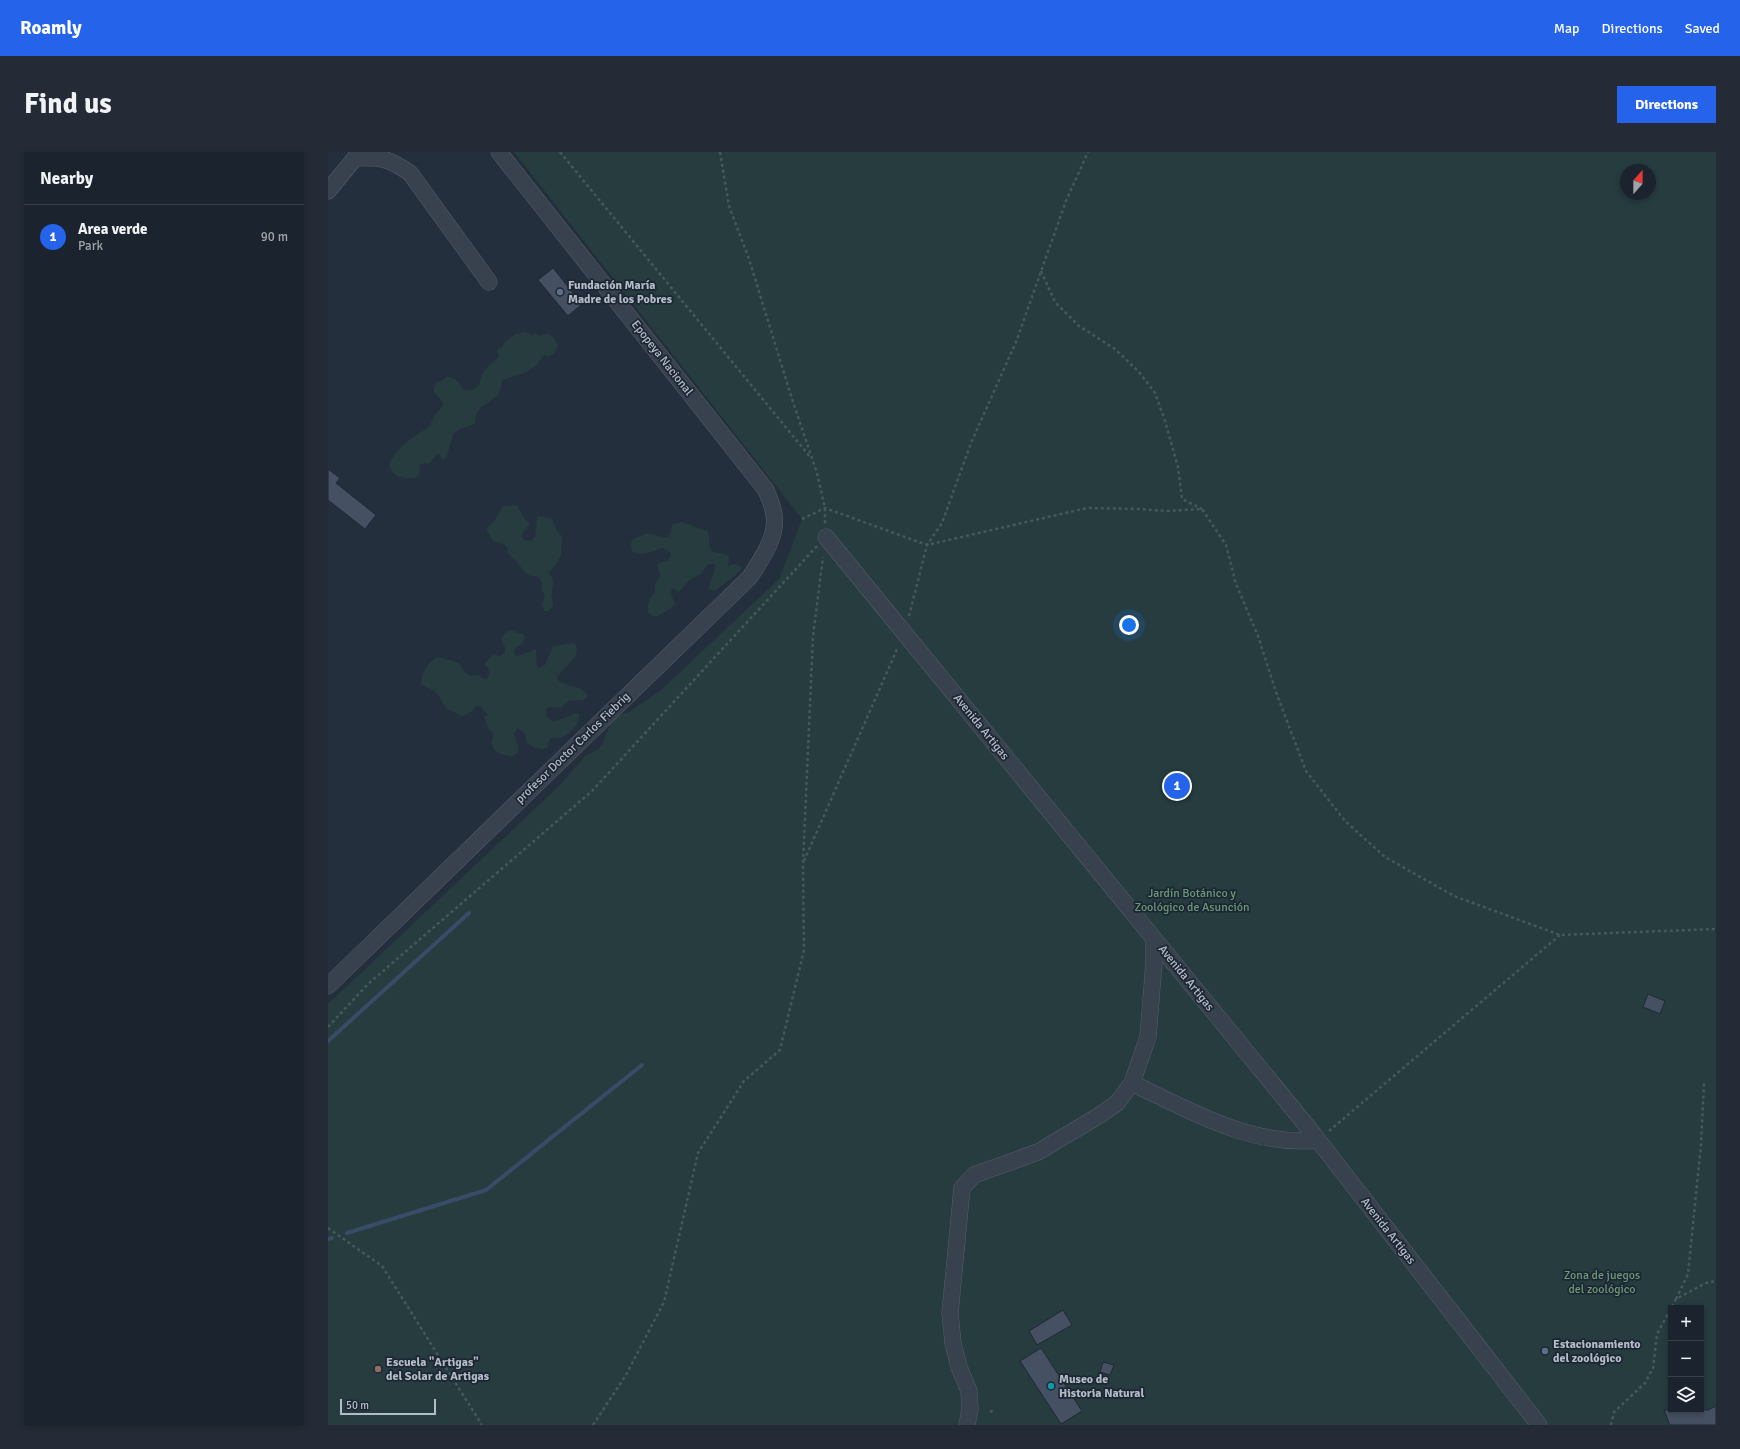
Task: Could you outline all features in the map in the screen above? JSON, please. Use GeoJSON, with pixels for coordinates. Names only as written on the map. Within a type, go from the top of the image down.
{"type":"FeatureCollection","features":[{"type":"Feature","properties":{"kind":"street","name":"Epopeya Nacional"},"geometry":{"type":"LineString","coordinates":[[499,152],[766,490]]}},
{"type":"Feature","properties":{"kind":"street"},"geometry":{"type":"LineString","coordinates":[[328,191],[357,155],[393,162],[410,173],[489,282]]}},
{"type":"Feature","properties":{"kind":"street","name":"profesor Doctor Carlos Fiebrig"},"geometry":{"type":"LineString","coordinates":[[328,986],[750,577],[764,554],[773,534],[774,512],[766,490]]}},
{"type":"Feature","properties":{"kind":"street","name":"Avenida Artigas"},"geometry":{"type":"LineString","coordinates":[[826,537],[1318,1140],[1538,1425]]}},
{"type":"Feature","properties":{"kind":"street"},"geometry":{"type":"LineString","coordinates":[[966,1425],[970,1409],[969,1391],[959,1367],[953,1343],[950,1313],[962,1188],[974,1175],[1038,1152],[1100,1115],[1117,1103],[1132,1083],[1148,1037],[1154,962],[1154,939]]}},
{"type":"Feature","properties":{"kind":"street"},"geometry":{"type":"LineString","coordinates":[[1132,1083],[1207,1119],[1253,1134],[1298,1142],[1318,1140]]}},
{"type":"Feature","properties":{"kind":"path"},"geometry":{"type":"LineString","coordinates":[[560,152],[812,459]]}},
{"type":"Feature","properties":{"kind":"path"},"geometry":{"type":"LineString","coordinates":[[593,1425],[626,1375],[664,1302],[698,1153],[744,1081],[780,1050],[804,950],[803,863],[813,636],[826,537],[825,508],[812,459],[749,260],[729,206],[720,152]]}},
{"type":"Feature","properties":{"kind":"path"},"geometry":{"type":"LineString","coordinates":[[803,863],[905,633],[927,545],[942,523],[971,443],[1016,342],[1066,201],[1088,152]]}},
{"type":"Feature","properties":{"kind":"path"},"geometry":{"type":"LineString","coordinates":[[1041,271],[1055,302],[1079,326],[1115,349],[1140,372],[1155,393],[1165,421],[1178,467],[1182,499],[1202,509],[1226,545],[1236,584],[1258,636],[1276,692],[1306,771],[1328,802],[1345,821],[1385,857],[1454,896],[1560,935],[1716,929]]}},
{"type":"Feature","properties":{"kind":"path"},"geometry":{"type":"LineString","coordinates":[[802,519],[825,508],[927,545],[1087,508],[1166,511],[1202,509]]}},
{"type":"Feature","properties":{"kind":"path"},"geometry":{"type":"LineString","coordinates":[[328,1027],[368,984],[592,791],[826,537]]}},
{"type":"Feature","properties":{"kind":"path"},"geometry":{"type":"LineString","coordinates":[[1318,1140],[1560,935]]}},
{"type":"Feature","properties":{"kind":"path"},"geometry":{"type":"LineString","coordinates":[[1611,1425],[1614,1412],[1645,1383],[1653,1368],[1657,1334],[1688,1274],[1701,1145],[1704,1083]]}},
{"type":"Feature","properties":{"kind":"path"},"geometry":{"type":"LineString","coordinates":[[328,1228],[382,1266],[482,1425]]}},
{"type":"Feature","properties":{"kind":"path"},"geometry":{"type":"LineString","coordinates":[[1676,1299],[1706,1283],[1716,1281]]}},
{"type":"Feature","properties":{"kind":"path"},"geometry":{"type":"LineString","coordinates":[[990,1412],[995,1410]]}},
{"type":"Feature","properties":{"kind":"green space","name":"Jardín Botánico y Zoológico de Asunción"},"geometry":{"type":"Polygon","coordinates":[[[514,152],[1716,152],[1716,1425],[328,1425],[328,1004],[561,784],[586,755],[597,750],[602,745],[612,720],[617,716],[629,712],[660,691],[779,579],[802,519],[514,152]]]}},
{"type":"Feature","properties":{"kind":"green space"},"geometry":{"type":"Polygon","coordinates":[[[525,332],[533,335],[535,333],[540,336],[547,333],[554,338],[558,346],[554,353],[549,356],[544,355],[536,366],[524,373],[502,380],[500,391],[497,396],[481,407],[476,415],[475,424],[460,429],[453,434],[447,456],[443,460],[439,454],[437,454],[430,463],[420,464],[419,474],[415,478],[406,478],[395,475],[390,469],[389,465],[396,453],[400,448],[428,427],[442,407],[443,402],[434,392],[434,387],[437,382],[442,381],[446,377],[452,377],[463,389],[475,389],[480,384],[484,371],[499,357],[497,350],[515,334],[525,332]]]}},
{"type":"Feature","properties":{"kind":"green space"},"geometry":{"type":"Polygon","coordinates":[[[517,505],[523,517],[530,524],[522,534],[524,540],[531,541],[535,537],[537,518],[539,516],[552,519],[557,531],[562,536],[561,555],[549,573],[554,581],[552,590],[553,606],[548,611],[544,611],[542,605],[545,596],[542,591],[542,582],[537,576],[530,576],[527,574],[508,553],[507,547],[502,543],[493,541],[487,530],[487,527],[495,520],[503,506],[517,505]]]}},
{"type":"Feature","properties":{"kind":"green space"},"geometry":{"type":"Polygon","coordinates":[[[682,522],[707,531],[711,550],[713,552],[729,556],[728,566],[734,564],[743,567],[737,574],[716,590],[710,590],[709,587],[716,566],[714,564],[708,564],[701,574],[689,580],[679,592],[673,588],[671,593],[675,602],[673,607],[660,615],[653,616],[648,612],[648,607],[650,599],[655,593],[655,584],[660,576],[657,564],[668,560],[671,553],[663,548],[640,554],[632,551],[630,545],[633,539],[647,533],[667,538],[671,533],[672,524],[682,522]]]}},
{"type":"Feature","properties":{"kind":"green space"},"geometry":{"type":"Polygon","coordinates":[[[510,630],[523,634],[525,637],[522,644],[514,649],[515,655],[518,656],[536,649],[537,666],[539,668],[545,665],[553,646],[574,643],[577,648],[577,653],[557,679],[564,684],[582,690],[588,696],[584,700],[568,701],[561,708],[548,707],[546,710],[547,717],[552,721],[559,720],[576,713],[579,714],[577,724],[566,735],[560,738],[550,739],[547,748],[545,749],[534,747],[527,743],[525,734],[517,728],[514,734],[518,746],[518,752],[513,756],[507,756],[495,751],[493,748],[493,733],[488,728],[484,716],[488,715],[480,706],[477,706],[467,715],[461,716],[446,708],[436,692],[421,684],[421,680],[429,664],[435,658],[439,657],[459,663],[465,672],[470,676],[477,675],[486,679],[489,672],[485,665],[486,662],[493,655],[499,656],[505,653],[505,647],[501,639],[507,631],[510,630]]]}},
{"type":"Feature","properties":{"kind":"building","name":"Fundación María Madre de los Pobres"},"geometry":{"type":"Polygon","coordinates":[[[553,268],[582,304],[568,316],[538,280],[553,268]]]}},
{"type":"Feature","properties":{"kind":"building"},"geometry":{"type":"Polygon","coordinates":[[[328,469],[340,478],[336,483],[376,515],[365,529],[328,500],[328,469]]]}},
{"type":"Feature","properties":{"kind":"building"},"geometry":{"type":"Polygon","coordinates":[[[1648,994],[1665,1001],[1660,1014],[1643,1007],[1648,994]]]}},
{"type":"Feature","properties":{"kind":"building"},"geometry":{"type":"Polygon","coordinates":[[[1063,1310],[1072,1325],[1037,1345],[1029,1331],[1063,1310]]]}},
{"type":"Feature","properties":{"kind":"building","name":"Museo de Historia Natural"},"geometry":{"type":"Polygon","coordinates":[[[1041,1348],[1082,1411],[1061,1424],[1020,1361],[1041,1348]]]}},
{"type":"Feature","properties":{"kind":"building"},"geometry":{"type":"Polygon","coordinates":[[[1103,1362],[1114,1365],[1110,1375],[1100,1372],[1103,1362]]]}},
{"type":"Feature","properties":{"kind":"building"},"geometry":{"type":"Polygon","coordinates":[[[1716,1406],[1716,1425],[1670,1425],[1664,1410],[1668,1410],[1668,1413],[1704,1413],[1704,1410],[1708,1410],[1716,1406]]]}},
{"type":"Feature","properties":{"kind":"waterway"},"geometry":{"type":"LineString","coordinates":[[328,1041],[469,913]]}},
{"type":"Feature","properties":{"kind":"waterway"},"geometry":{"type":"LineString","coordinates":[[347,1233],[486,1190],[642,1065]]}},
{"type":"Feature","properties":{"kind":"waterway"},"geometry":{"type":"LineString","coordinates":[[328,1239],[332,1238]]}},
{"type":"Feature","properties":{"kind":"place","name":"Fundación María Madre de los Pobres"},"geometry":{"type":"Point","coordinates":[560,292]}},
{"type":"Feature","properties":{"kind":"place","name":"Area verde"},"geometry":{"type":"Point","coordinates":[1177,786]}},
{"type":"Feature","properties":{"kind":"place","name":"Estacionamiento del zoológico"},"geometry":{"type":"Point","coordinates":[1545,1351]}},
{"type":"Feature","properties":{"kind":"place","name":"Escuela \"Artigas\" del Solar de Artigas"},"geometry":{"type":"Point","coordinates":[378,1369]}},
{"type":"Feature","properties":{"kind":"place","name":"Museo de Historia Natural"},"geometry":{"type":"Point","coordinates":[1051,1386]}},
{"type":"Feature","properties":{"kind":"park label","name":"Zona de juegos del zoológico"},"geometry":{"type":"Point","coordinates":[1602,1282]}}]}
